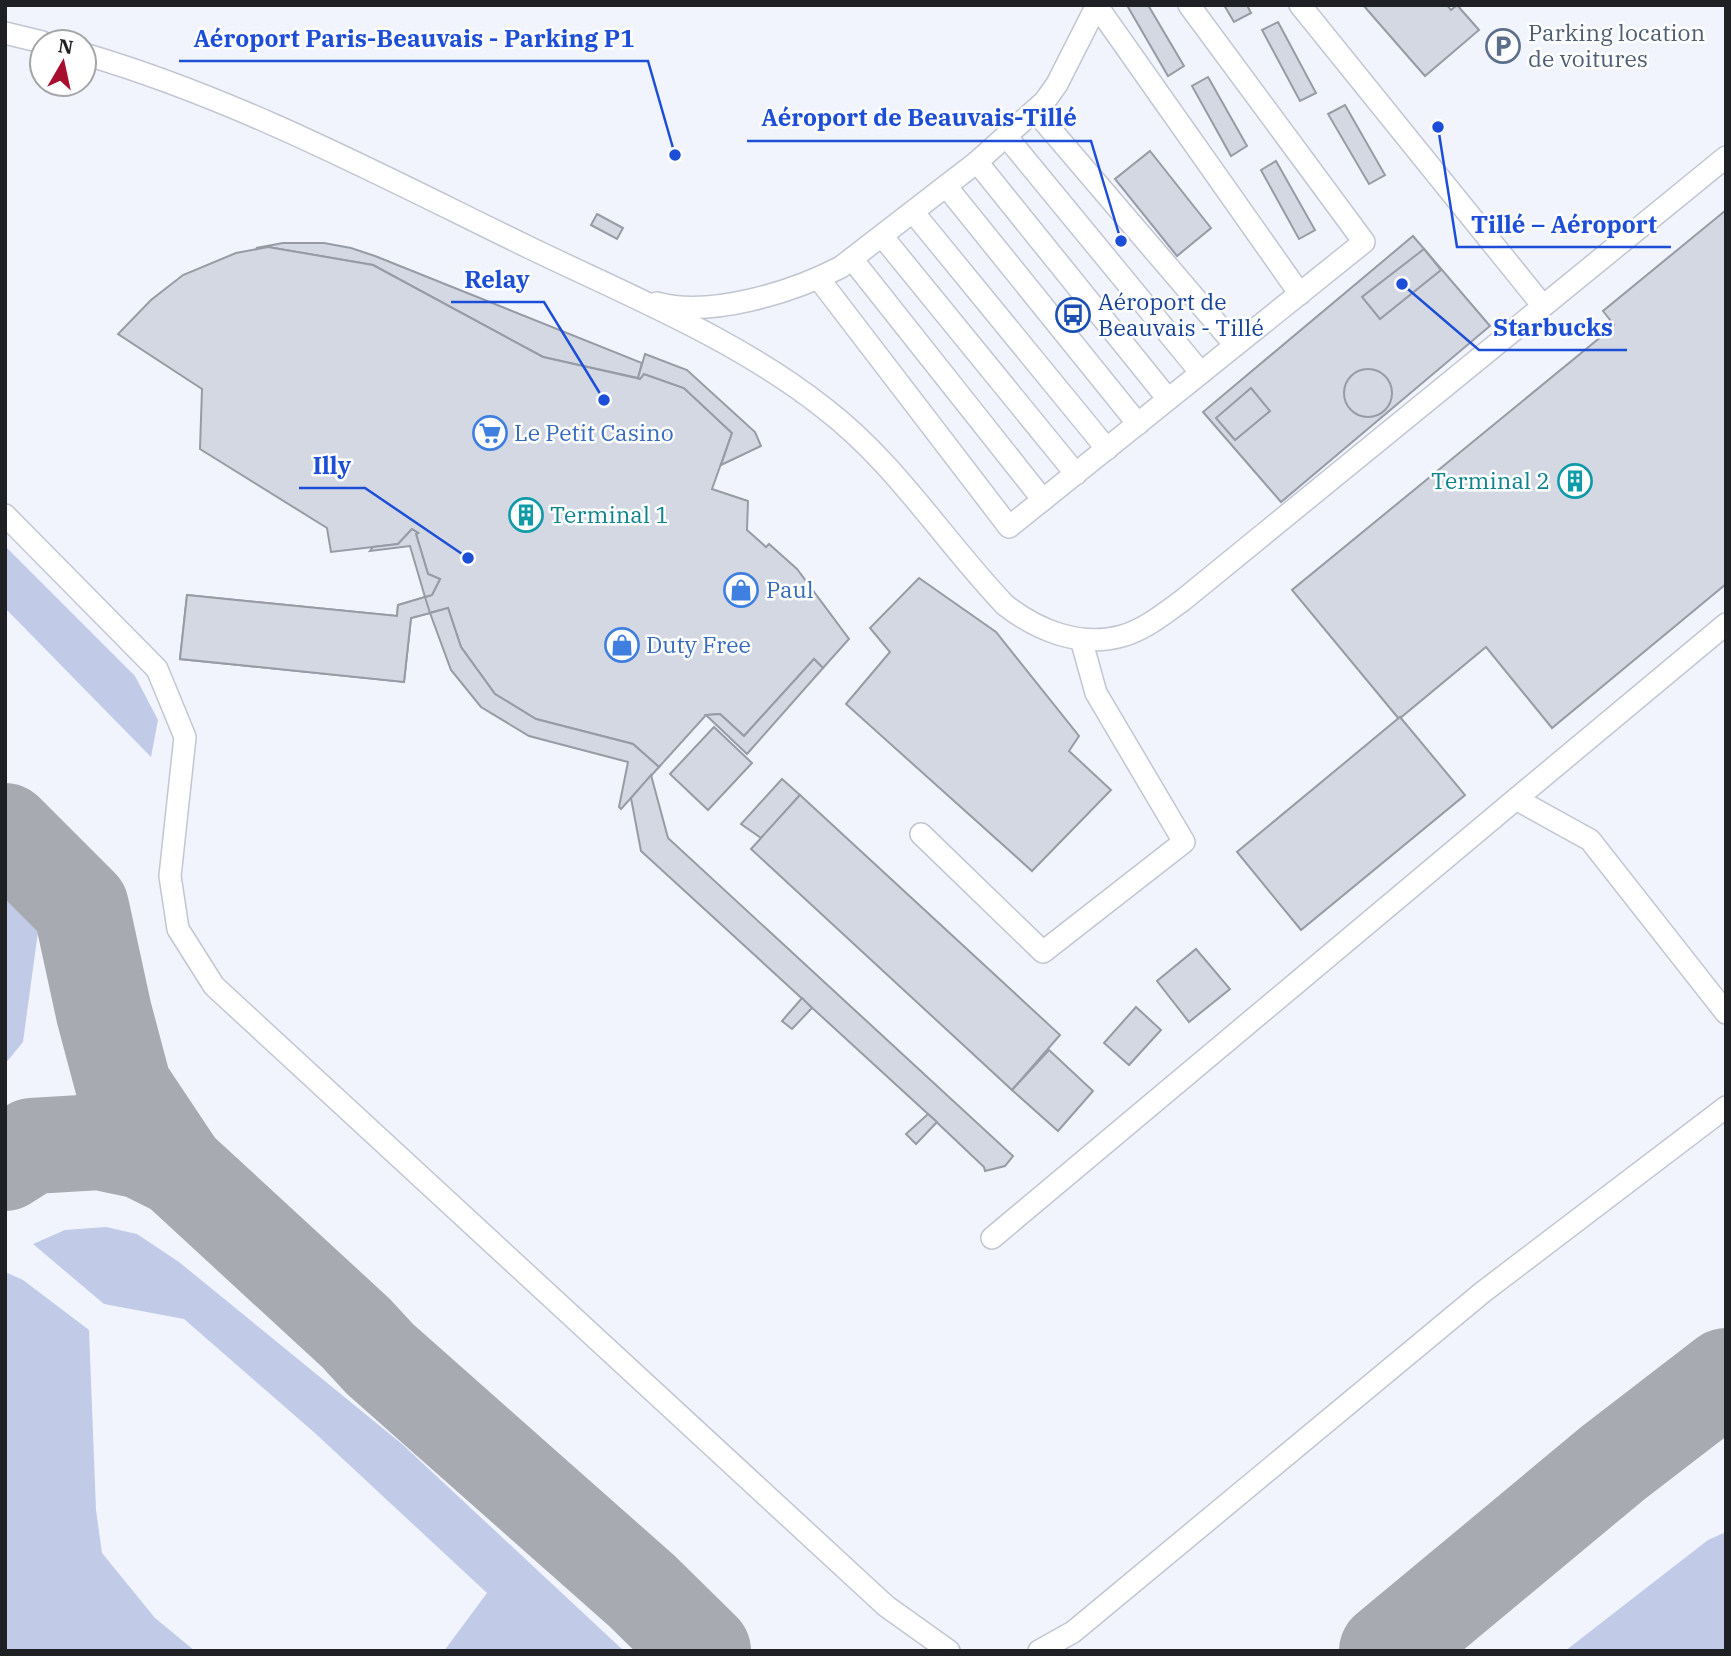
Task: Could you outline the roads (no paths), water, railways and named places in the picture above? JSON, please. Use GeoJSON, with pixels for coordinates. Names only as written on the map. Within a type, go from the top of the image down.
{"type":"FeatureCollection","features":[{"type":"Feature","properties":{"kind":"lane"},"geometry":{"type":"LineString","coordinates":[[819,279],[1009,527],[1364,242],[1189,5]]}},
{"type":"Feature","properties":{"kind":"lane"},"geometry":{"type":"LineString","coordinates":[[1300,5],[1543,306]]}},
{"type":"Feature","properties":{"kind":"lane"},"geometry":{"type":"LineString","coordinates":[[631,296],[663,305],[695,308],[726,306],[819,279],[852,259],[977,162],[1035,111],[1057,84],[1097,6],[1300,294]]}},
{"type":"Feature","properties":{"kind":"lane"},"geometry":{"type":"LineString","coordinates":[[5,33],[28,39]]}},
{"type":"Feature","properties":{"kind":"lane"},"geometry":{"type":"LineString","coordinates":[[98,59],[163,81],[313,142],[747,355],[825,408],[855,434],[902,481],[1005,605],[1040,627],[1081,639],[1123,636],[1141,628],[1183,600],[1726,157]]}},
{"type":"Feature","properties":{"kind":"lane"},"geometry":{"type":"LineString","coordinates":[[1035,111],[1235,345]]}},
{"type":"Feature","properties":{"kind":"lane"},"geometry":{"type":"LineString","coordinates":[[1006,136],[1201,373]]}},
{"type":"Feature","properties":{"kind":"lane"},"geometry":{"type":"LineString","coordinates":[[977,162],[1168,400]]}},
{"type":"Feature","properties":{"kind":"lane"},"geometry":{"type":"LineString","coordinates":[[946,186],[1138,424]]}},
{"type":"Feature","properties":{"kind":"lane"},"geometry":{"type":"LineString","coordinates":[[913,212],[1107,449]]}},
{"type":"Feature","properties":{"kind":"lane"},"geometry":{"type":"LineString","coordinates":[[882,236],[1076,474]]}},
{"type":"Feature","properties":{"kind":"lane"},"geometry":{"type":"LineString","coordinates":[[852,259],[1043,500]]}},
{"type":"Feature","properties":{"kind":"lane"},"geometry":{"type":"LineString","coordinates":[[5,515],[157,669],[185,737],[170,876],[178,929],[214,986],[886,1606],[949,1651]]}},
{"type":"Feature","properties":{"kind":"lane"},"geometry":{"type":"LineString","coordinates":[[992,1238],[1726,624]]}},
{"type":"Feature","properties":{"kind":"lane"},"geometry":{"type":"LineString","coordinates":[[921,835],[1043,952],[1184,842],[1096,693],[1081,639]]}},
{"type":"Feature","properties":{"kind":"lane"},"geometry":{"type":"LineString","coordinates":[[1517,799],[1590,840],[1726,1013]]}},
{"type":"Feature","properties":{"kind":"lane"},"geometry":{"type":"LineString","coordinates":[[1039,1651],[1073,1632],[1483,1292],[1726,1107]]}},
{"type":"Feature","properties":{"kind":"place","name":"Parking location de voitures"},"geometry":{"type":"Point","coordinates":[1503,46]}},
{"type":"Feature","properties":{"kind":"place","name":"Tillé – Aéroport"},"geometry":{"type":"Point","coordinates":[1438,127]}},
{"type":"Feature","properties":{"kind":"place","name":"Aéroport Paris-Beauvais - Parking P1"},"geometry":{"type":"Point","coordinates":[675,155]}},
{"type":"Feature","properties":{"kind":"place","name":"Aéroport de Beauvais-Tillé"},"geometry":{"type":"Point","coordinates":[1121,241]}},
{"type":"Feature","properties":{"kind":"place","name":"Starbucks"},"geometry":{"type":"Point","coordinates":[1402,284]}},
{"type":"Feature","properties":{"kind":"place","name":"Aéroport de Beauvais - Tillé"},"geometry":{"type":"Point","coordinates":[1073,315]}},
{"type":"Feature","properties":{"kind":"place","name":"Relay"},"geometry":{"type":"Point","coordinates":[604,400]}},
{"type":"Feature","properties":{"kind":"place","name":"Le Petit Casino"},"geometry":{"type":"Point","coordinates":[490,433]}},
{"type":"Feature","properties":{"kind":"place","name":"Terminal 2"},"geometry":{"type":"Point","coordinates":[1575,481]}},
{"type":"Feature","properties":{"kind":"place","name":"Terminal 1"},"geometry":{"type":"Point","coordinates":[526,515]}},
{"type":"Feature","properties":{"kind":"place","name":"Illy"},"geometry":{"type":"Point","coordinates":[468,558]}},
{"type":"Feature","properties":{"kind":"place","name":"Paul"},"geometry":{"type":"Point","coordinates":[741,590]}},
{"type":"Feature","properties":{"kind":"place","name":"Duty Free"},"geometry":{"type":"Point","coordinates":[622,645]}}]}
